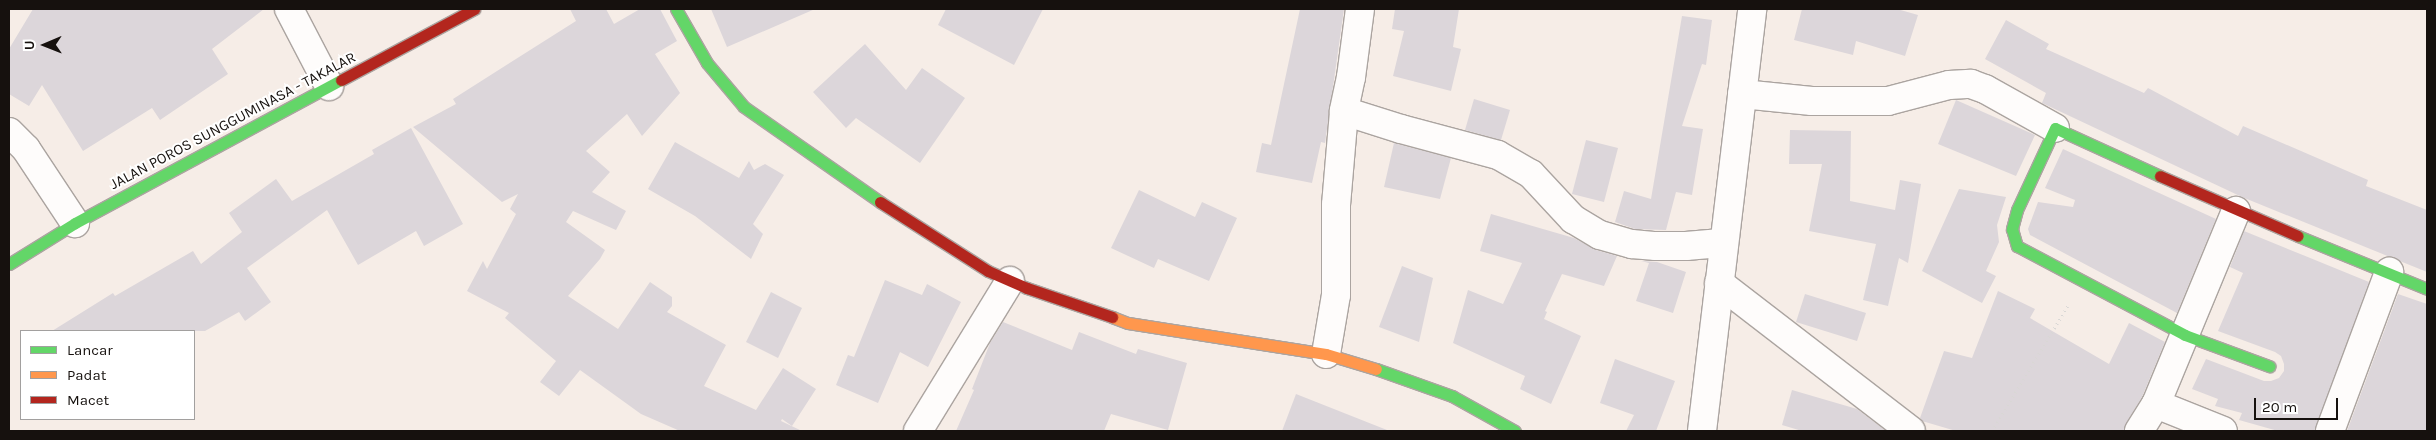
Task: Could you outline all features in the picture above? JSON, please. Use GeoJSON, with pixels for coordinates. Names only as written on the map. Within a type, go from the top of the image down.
{"type":"FeatureCollection","features":[{"type":"Feature","properties":{"kind":"main road","name":"JALAN POROS SUNGGUMINASA - TAKALAR"},"geometry":{"type":"LineString","coordinates":[[9,264],[75,223],[474,9]]}},
{"type":"Feature","properties":{"kind":"main road"},"geometry":{"type":"LineString","coordinates":[[676,9],[706,63],[744,108],[951,250],[1010,281],[1094,313],[1128,323],[1326,354],[1452,396],[1515,431]]}},
{"type":"Feature","properties":{"kind":"main road"},"geometry":{"type":"LineString","coordinates":[[2269,366],[2185,335],[2017,246],[2013,239],[2012,229],[2016,210],[2055,128],[2236,211],[2427,289]]}},
{"type":"Feature","properties":{"kind":"street"},"geometry":{"type":"LineString","coordinates":[[289,9],[329,86]]}},
{"type":"Feature","properties":{"kind":"street"},"geometry":{"type":"LineString","coordinates":[[1326,354],[1336,294],[1336,205],[1344,110],[1351,77],[1360,9]]}},
{"type":"Feature","properties":{"kind":"street"},"geometry":{"type":"LineString","coordinates":[[1702,431],[1752,9]]}},
{"type":"Feature","properties":{"kind":"street"},"geometry":{"type":"LineString","coordinates":[[1742,94],[1812,101],[1888,102],[1949,84],[1970,84],[1985,89],[2055,128]]}},
{"type":"Feature","properties":{"kind":"street"},"geometry":{"type":"LineString","coordinates":[[1344,110],[1401,129],[1498,154],[1531,174],[1573,218],[1600,235],[1632,244],[1656,246],[1686,246],[1724,242]]}},
{"type":"Feature","properties":{"kind":"street"},"geometry":{"type":"LineString","coordinates":[[9,132],[26,149],[75,223]]}},
{"type":"Feature","properties":{"kind":"street"},"geometry":{"type":"LineString","coordinates":[[2138,431],[2156,404],[2236,211]]}},
{"type":"Feature","properties":{"kind":"street"},"geometry":{"type":"LineString","coordinates":[[2330,431],[2389,272]]}},
{"type":"Feature","properties":{"kind":"street"},"geometry":{"type":"LineString","coordinates":[[918,431],[1010,281]]}},
{"type":"Feature","properties":{"kind":"street"},"geometry":{"type":"LineString","coordinates":[[1719,283],[1911,431]]}},
{"type":"Feature","properties":{"kind":"street"},"geometry":{"type":"LineString","coordinates":[[2156,404],[2222,431]]}},
{"type":"Feature","properties":{"kind":"path"},"geometry":{"type":"LineString","coordinates":[[1992,431],[2083,281]]}},
{"type":"Feature","properties":{"kind":"building"},"geometry":{"type":"Polygon","coordinates":[[[33,9],[264,9],[212,49],[228,74],[160,120],[152,108],[83,151],[42,85],[29,106],[9,94],[9,49],[33,9]]]}},
{"type":"Feature","properties":{"kind":"building"},"geometry":{"type":"Polygon","coordinates":[[[570,9],[606,9],[614,24],[640,9],[660,9],[677,41],[655,54],[680,93],[642,136],[627,114],[586,151],[610,172],[592,192],[626,211],[616,230],[573,211],[566,222],[605,250],[600,259],[568,296],[618,329],[650,282],[672,297],[672,306],[667,312],[726,345],[704,386],[756,410],[783,368],[816,389],[792,426],[782,419],[781,421],[802,431],[680,431],[641,414],[580,370],[559,396],[540,382],[556,361],[505,318],[509,313],[467,291],[483,261],[487,269],[516,214],[510,209],[518,194],[502,202],[413,127],[456,104],[453,99],[576,21],[570,9]]]}},
{"type":"Feature","properties":{"kind":"building"},"geometry":{"type":"Polygon","coordinates":[[[711,9],[815,9],[727,47],[711,9]]]}},
{"type":"Feature","properties":{"kind":"building"},"geometry":{"type":"Polygon","coordinates":[[[946,9],[1043,9],[1014,65],[938,25],[946,9]]]}},
{"type":"Feature","properties":{"kind":"building"},"geometry":{"type":"Polygon","coordinates":[[[1300,9],[1344,9],[1325,143],[1321,142],[1312,183],[1256,172],[1262,143],[1271,145],[1300,9]]]}},
{"type":"Feature","properties":{"kind":"building"},"geometry":{"type":"Polygon","coordinates":[[[1395,9],[1459,9],[1453,47],[1461,49],[1451,91],[1393,76],[1404,31],[1392,29],[1395,9]]]}},
{"type":"Feature","properties":{"kind":"building"},"geometry":{"type":"Polygon","coordinates":[[[1802,9],[1897,9],[1918,15],[1905,56],[1856,41],[1853,55],[1794,40],[1802,9]]]}},
{"type":"Feature","properties":{"kind":"building"},"geometry":{"type":"Polygon","coordinates":[[[1682,16],[1712,20],[1706,65],[1702,64],[1682,126],[1703,129],[1692,195],[1676,192],[1666,230],[1635,229],[1615,222],[1624,191],[1651,199],[1682,16]]]}},
{"type":"Feature","properties":{"kind":"building"},"geometry":{"type":"Polygon","coordinates":[[[2006,20],[2049,44],[2046,49],[2144,93],[2148,88],[2238,136],[2243,126],[2368,180],[2366,186],[2427,210],[2427,272],[2242,197],[2042,103],[2046,93],[1985,59],[2006,20]]]}},
{"type":"Feature","properties":{"kind":"building"},"geometry":{"type":"Polygon","coordinates":[[[865,44],[906,90],[922,68],[965,98],[920,163],[856,118],[846,128],[813,92],[865,44]]]}},
{"type":"Feature","properties":{"kind":"building"},"geometry":{"type":"Polygon","coordinates":[[[1474,99],[1510,110],[1501,140],[1465,130],[1474,99]]]}},
{"type":"Feature","properties":{"kind":"building"},"geometry":{"type":"Polygon","coordinates":[[[1956,100],[2035,135],[2016,176],[1938,144],[1956,100]]]}},
{"type":"Feature","properties":{"kind":"building"},"geometry":{"type":"Polygon","coordinates":[[[411,128],[463,224],[424,246],[416,231],[358,265],[327,210],[247,268],[271,302],[245,321],[239,312],[205,331],[54,330],[113,293],[115,296],[193,251],[201,264],[242,232],[229,213],[276,179],[292,201],[374,154],[372,150],[411,128]]]}},
{"type":"Feature","properties":{"kind":"building"},"geometry":{"type":"Polygon","coordinates":[[[1790,130],[1851,131],[1850,201],[1895,210],[1900,180],[1921,184],[1908,263],[1899,258],[1888,306],[1863,300],[1876,244],[1809,231],[1822,164],[1789,164],[1790,130]]]}},
{"type":"Feature","properties":{"kind":"building"},"geometry":{"type":"Polygon","coordinates":[[[1586,140],[1618,148],[1604,202],[1572,194],[1586,140]]]}},
{"type":"Feature","properties":{"kind":"building"},"geometry":{"type":"Polygon","coordinates":[[[675,142],[739,178],[749,161],[754,170],[765,164],[784,175],[753,224],[763,234],[751,259],[695,216],[648,189],[675,142]]]}},
{"type":"Feature","properties":{"kind":"building"},"geometry":{"type":"Polygon","coordinates":[[[1394,143],[1451,158],[1440,199],[1384,187],[1394,143]]]}},
{"type":"Feature","properties":{"kind":"building"},"geometry":{"type":"Polygon","coordinates":[[[2063,149],[2216,219],[2177,313],[2030,235],[2028,229],[2038,202],[2073,207],[2075,200],[2045,188],[2063,149]]]}},
{"type":"Feature","properties":{"kind":"building"},"geometry":{"type":"Polygon","coordinates":[[[1959,189],[2006,197],[1997,225],[1999,242],[1986,271],[1996,276],[1982,303],[1922,271],[1959,189]]]}},
{"type":"Feature","properties":{"kind":"building"},"geometry":{"type":"Polygon","coordinates":[[[1139,190],[1195,217],[1202,202],[1237,218],[1209,281],[1158,259],[1154,268],[1111,248],[1139,190]]]}},
{"type":"Feature","properties":{"kind":"building"},"geometry":{"type":"Polygon","coordinates":[[[1491,214],[1574,238],[1596,250],[1617,256],[1604,286],[1562,274],[1545,311],[1547,312],[1544,319],[1581,336],[1551,404],[1520,389],[1525,376],[1453,343],[1468,290],[1503,304],[1522,263],[1480,251],[1491,214]]]}},
{"type":"Feature","properties":{"kind":"building"},"geometry":{"type":"Polygon","coordinates":[[[2244,231],[2369,282],[2315,431],[2278,431],[2239,420],[2242,413],[2215,406],[2218,399],[2192,389],[2206,359],[2264,381],[2279,378],[2284,371],[2281,356],[2275,352],[2218,331],[2243,273],[2230,267],[2244,231]]]}},
{"type":"Feature","properties":{"kind":"building"},"geometry":{"type":"Polygon","coordinates":[[[1641,261],[1657,262],[1686,272],[1673,313],[1636,301],[1649,263],[1641,261]]]}},
{"type":"Feature","properties":{"kind":"building"},"geometry":{"type":"Polygon","coordinates":[[[1402,266],[1433,278],[1419,342],[1379,327],[1402,266]]]}},
{"type":"Feature","properties":{"kind":"building"},"geometry":{"type":"Polygon","coordinates":[[[885,280],[922,295],[927,284],[961,302],[928,367],[900,352],[878,403],[836,385],[848,355],[854,357],[885,280]]]}},
{"type":"Feature","properties":{"kind":"building"},"geometry":{"type":"Polygon","coordinates":[[[1998,291],[2035,309],[2030,318],[2109,364],[2129,323],[2165,342],[2142,397],[2126,423],[2124,431],[1956,431],[1922,421],[1920,418],[1944,351],[1972,358],[1998,291]]]}},
{"type":"Feature","properties":{"kind":"building"},"geometry":{"type":"Polygon","coordinates":[[[771,292],[802,308],[778,358],[746,342],[771,292]]]}},
{"type":"Feature","properties":{"kind":"building"},"geometry":{"type":"Polygon","coordinates":[[[1805,294],[1866,313],[1857,341],[1796,322],[1805,294]]]}},
{"type":"Feature","properties":{"kind":"building"},"geometry":{"type":"Polygon","coordinates":[[[2398,294],[2427,304],[2427,431],[2347,431],[2398,294]]]}},
{"type":"Feature","properties":{"kind":"building"},"geometry":{"type":"Polygon","coordinates":[[[1003,322],[1072,350],[1079,332],[1136,354],[1138,349],[1187,363],[1168,430],[1111,414],[1104,431],[956,431],[974,390],[972,389],[990,343],[1003,322]]]}},
{"type":"Feature","properties":{"kind":"building"},"geometry":{"type":"Polygon","coordinates":[[[1615,359],[1675,381],[1656,431],[1626,431],[1634,415],[1600,403],[1615,359]]]}},
{"type":"Feature","properties":{"kind":"building"},"geometry":{"type":"Polygon","coordinates":[[[1792,390],[1857,409],[1886,431],[1802,431],[1782,425],[1792,390]]]}},
{"type":"Feature","properties":{"kind":"building"},"geometry":{"type":"Polygon","coordinates":[[[1296,394],[1387,430],[1387,431],[1282,431],[1296,394]]]}},
{"type":"Feature","properties":{"kind":"traffic: fast"},"geometry":{"type":"LineString","coordinates":[[676,9],[707,63],[744,107],[880,202]]}},
{"type":"Feature","properties":{"kind":"traffic: fast"},"geometry":{"type":"LineString","coordinates":[[9,264],[75,223],[341,80]]}},
{"type":"Feature","properties":{"kind":"traffic: fast"},"geometry":{"type":"LineString","coordinates":[[2160,176],[2055,128],[2017,210],[2012,229],[2017,246],[2185,335],[2269,366]]}},
{"type":"Feature","properties":{"kind":"traffic: fast"},"geometry":{"type":"LineString","coordinates":[[2298,236],[2427,289]]}},
{"type":"Feature","properties":{"kind":"traffic: fast"},"geometry":{"type":"LineString","coordinates":[[1376,369],[1452,396],[1515,431]]}},
{"type":"Feature","properties":{"kind":"traffic: slow"},"geometry":{"type":"LineString","coordinates":[[1112,317],[1128,323],[1326,354],[1376,369]]}},
{"type":"Feature","properties":{"kind":"traffic: jam"},"geometry":{"type":"LineString","coordinates":[[341,80],[474,9]]}},
{"type":"Feature","properties":{"kind":"traffic: jam"},"geometry":{"type":"LineString","coordinates":[[2160,176],[2298,236]]}},
{"type":"Feature","properties":{"kind":"traffic: jam"},"geometry":{"type":"LineString","coordinates":[[880,202],[988,271],[1027,288],[1112,317]]}}]}
